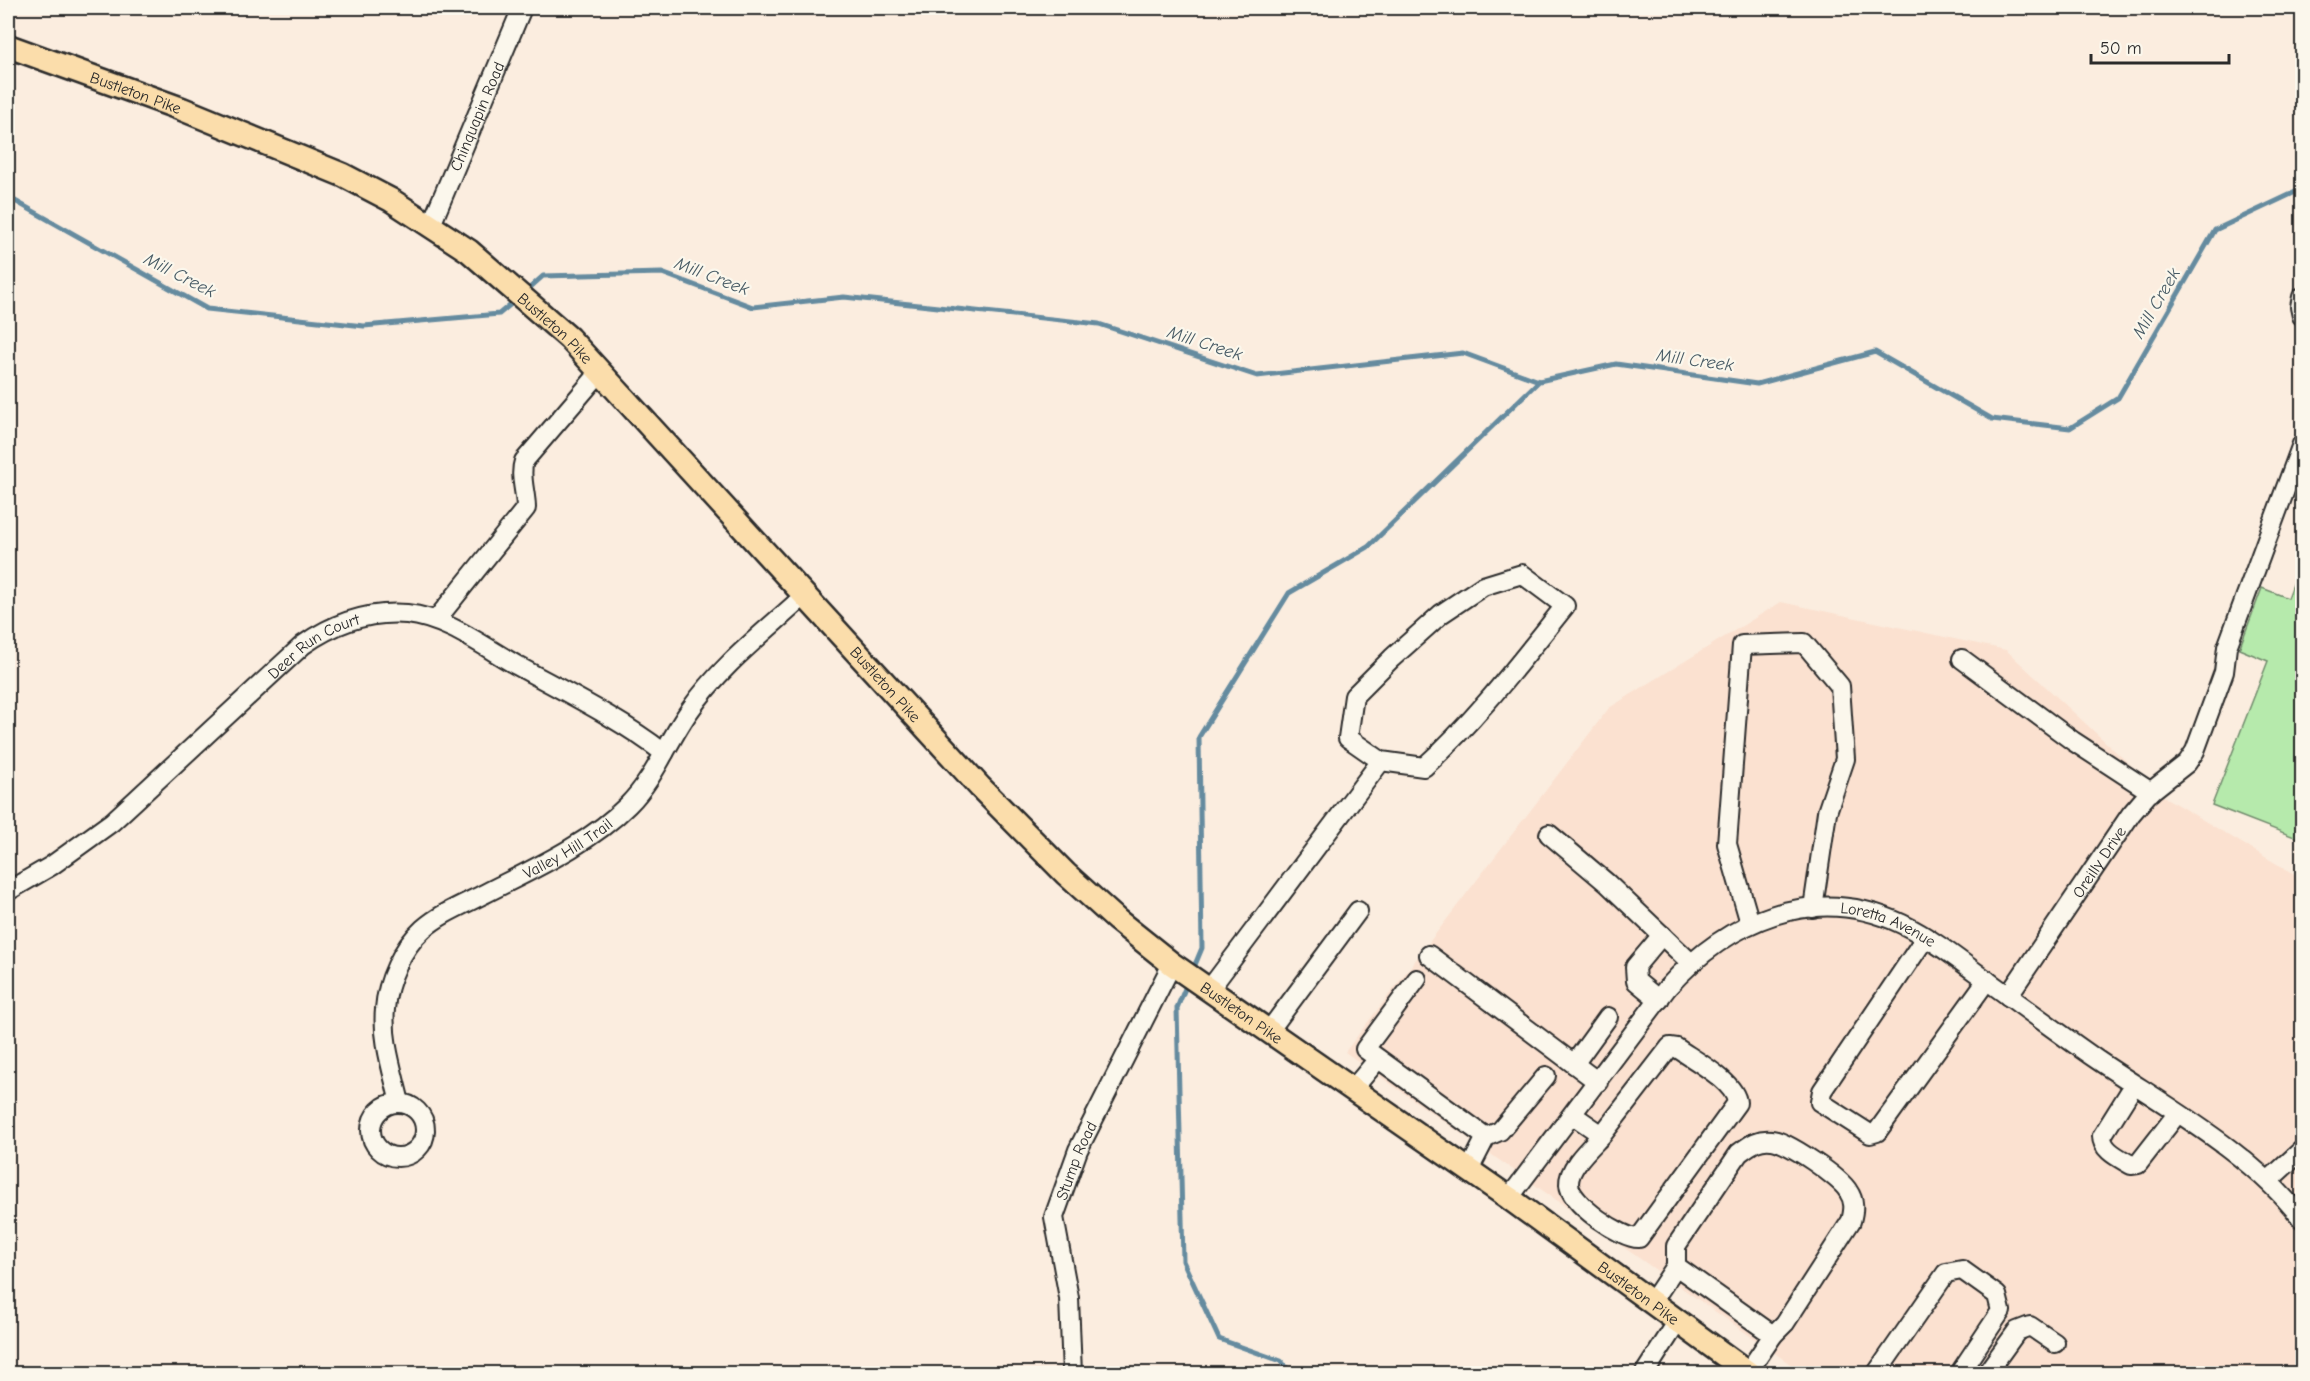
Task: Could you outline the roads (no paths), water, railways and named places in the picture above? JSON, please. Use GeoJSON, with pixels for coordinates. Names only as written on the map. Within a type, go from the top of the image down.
{"type":"FeatureCollection","features":[{"type":"Feature","properties":{"kind":"main road","name":"Bustleton Pike"},"geometry":{"type":"LineString","coordinates":[[8,46],[182,109],[343,175],[431,225],[469,251],[511,285],[601,371],[980,788],[1117,921],[1190,976],[1509,1198],[1749,1373]]}},
{"type":"Feature","properties":{"kind":"street","name":"Chinquapin Road"},"geometry":{"type":"LineString","coordinates":[[431,225],[522,8]]}},
{"type":"Feature","properties":{"kind":"street"},"geometry":{"type":"LineString","coordinates":[[2302,297],[2300,308],[2302,316]]}},
{"type":"Feature","properties":{"kind":"street"},"geometry":{"type":"LineString","coordinates":[[436,620],[526,508],[526,492],[521,470],[524,461],[601,371]]}},
{"type":"Feature","properties":{"kind":"street","name":"Oreilly Drive"},"geometry":{"type":"LineString","coordinates":[[2008,996],[2131,814],[2151,792],[2187,763],[2199,740],[2224,672],[2227,647],[2302,444]]}},
{"type":"Feature","properties":{"kind":"street"},"geometry":{"type":"LineString","coordinates":[[1522,574],[1565,606],[1462,731],[1424,767],[1381,761],[1348,738],[1354,696],[1441,614],[1483,586],[1522,574]]}},
{"type":"Feature","properties":{"kind":"street","name":"Valley Hill Trail"},"geometry":{"type":"LineString","coordinates":[[400,1103],[385,1034],[385,1008],[391,982],[414,938],[441,916],[527,873],[586,838],[616,816],[652,778],[690,710],[724,668],[805,595]]}},
{"type":"Feature","properties":{"kind":"street","name":"Deer Run Court"},"geometry":{"type":"LineString","coordinates":[[8,891],[51,866],[112,822],[303,645],[320,633],[357,618],[377,614],[407,614],[436,620],[569,694],[664,753]]}},
{"type":"Feature","properties":{"kind":"street"},"geometry":{"type":"LineString","coordinates":[[1750,923],[1727,844],[1742,645],[1804,643],[1840,686],[1845,759],[1827,812],[1813,908]]}},
{"type":"Feature","properties":{"kind":"street"},"geometry":{"type":"LineString","coordinates":[[1962,659],[2073,741],[2151,792]]}},
{"type":"Feature","properties":{"kind":"street","name":"Stump Road"},"geometry":{"type":"LineString","coordinates":[[1072,1374],[1069,1298],[1054,1217],[1078,1149],[1190,976],[1381,761]]}},
{"type":"Feature","properties":{"kind":"street"},"geometry":{"type":"LineString","coordinates":[[1549,834],[1691,963]]}},
{"type":"Feature","properties":{"kind":"street","name":"Loretta Avenue"},"geometry":{"type":"LineString","coordinates":[[1509,1198],[1659,1000],[1691,963],[1711,945],[1750,923],[1775,913],[1813,908],[1859,911],[1886,918],[1925,938],[2219,1142],[2268,1181],[2302,1219]]}},
{"type":"Feature","properties":{"kind":"street"},"geometry":{"type":"LineString","coordinates":[[1269,1031],[1358,911]]}},
{"type":"Feature","properties":{"kind":"street"},"geometry":{"type":"LineString","coordinates":[[1659,1000],[1636,981],[1635,967],[1662,935]]}},
{"type":"Feature","properties":{"kind":"street"},"geometry":{"type":"LineString","coordinates":[[1925,938],[1822,1091],[1820,1102],[1870,1134],[1877,1132],[1987,980]]}},
{"type":"Feature","properties":{"kind":"street"},"geometry":{"type":"LineString","coordinates":[[1429,955],[1598,1082]]}},
{"type":"Feature","properties":{"kind":"street"},"geometry":{"type":"LineString","coordinates":[[1417,979],[1365,1048],[1486,1137]]}},
{"type":"Feature","properties":{"kind":"street"},"geometry":{"type":"LineString","coordinates":[[1574,1064],[1608,1017]]}},
{"type":"Feature","properties":{"kind":"street"},"geometry":{"type":"LineString","coordinates":[[1670,1047],[1677,1048],[1730,1085],[1737,1094],[1737,1103],[1639,1238],[1630,1238],[1587,1211],[1575,1199],[1569,1185],[1572,1171],[1602,1135],[1670,1047]]}},
{"type":"Feature","properties":{"kind":"street"},"geometry":{"type":"LineString","coordinates":[[1353,1089],[1378,1059]]}},
{"type":"Feature","properties":{"kind":"street"},"geometry":{"type":"LineString","coordinates":[[1469,1170],[1486,1137],[1500,1131],[1546,1076]]}},
{"type":"Feature","properties":{"kind":"street"},"geometry":{"type":"LineString","coordinates":[[2134,1085],[2102,1136],[2106,1149],[2131,1166],[2138,1164],[2177,1114]]}},
{"type":"Feature","properties":{"kind":"street"},"geometry":{"type":"LineString","coordinates":[[1573,1115],[1602,1135]]}},
{"type":"Feature","properties":{"kind":"street"},"geometry":{"type":"LineString","coordinates":[[1652,1302],[1676,1266],[1676,1246],[1739,1153],[1754,1142],[1771,1140],[1788,1144],[1848,1189],[1855,1206],[1851,1221],[1785,1323],[1773,1335],[1749,1373]]}},
{"type":"Feature","properties":{"kind":"street"},"geometry":{"type":"LineString","coordinates":[[2268,1181],[2302,1150]]}},
{"type":"Feature","properties":{"kind":"street"},"geometry":{"type":"LineString","coordinates":[[1676,1266],[1773,1335]]}},
{"type":"Feature","properties":{"kind":"street"},"geometry":{"type":"LineString","coordinates":[[1876,1374],[1946,1273],[1962,1270],[1997,1295],[2001,1311],[1959,1374]]}},
{"type":"Feature","properties":{"kind":"street"},"geometry":{"type":"LineString","coordinates":[[1644,1374],[1678,1321]]}},
{"type":"Feature","properties":{"kind":"street"},"geometry":{"type":"LineString","coordinates":[[1986,1374],[2017,1331],[2030,1326],[2055,1343]]}},
{"type":"Feature","properties":{"kind":"waterway","name":"Mill Creek"},"geometry":{"type":"LineString","coordinates":[[524,293],[543,276],[662,273],[753,307],[844,297],[1099,324],[1257,376],[1463,353],[1539,381],[1616,364],[1757,384],[1875,352],[1992,419],[2070,428],[2118,398],[2215,230],[2302,189]]}},
{"type":"Feature","properties":{"kind":"waterway","name":"Mill Creek"},"geometry":{"type":"LineString","coordinates":[[8,197],[207,309],[364,326],[499,314],[517,299]]}},
{"type":"Feature","properties":{"kind":"waterway"},"geometry":{"type":"LineString","coordinates":[[1192,972],[1202,948],[1199,737],[1289,593],[1368,547],[1539,381]]}},
{"type":"Feature","properties":{"kind":"waterway"},"geometry":{"type":"LineString","coordinates":[[1188,981],[1177,1008],[1183,1261],[1219,1339],[1281,1361],[1292,1374]]}}]}
